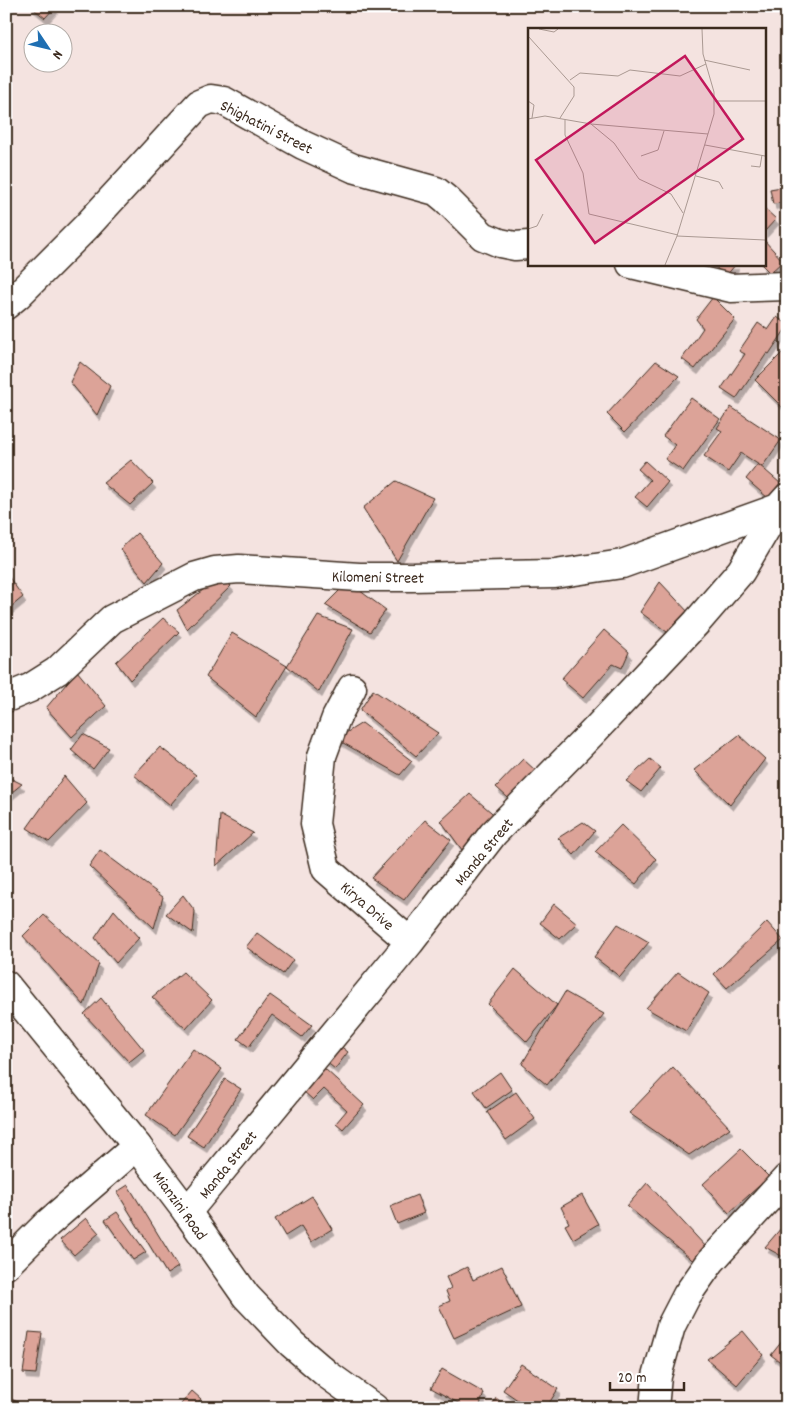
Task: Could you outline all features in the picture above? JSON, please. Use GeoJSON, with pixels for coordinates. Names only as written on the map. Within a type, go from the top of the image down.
{"type":"FeatureCollection","features":[{"type":"Feature","properties":{"kind":"street","name":"Shighatini Street"},"geometry":{"type":"LineString","coordinates":[[6,305],[86,227],[199,104],[211,99],[224,101],[303,145],[353,168],[436,191],[483,236],[500,243],[515,246],[528,245]]}},
{"type":"Feature","properties":{"kind":"street"},"geometry":{"type":"LineString","coordinates":[[635,265],[732,288],[787,286]]}},
{"type":"Feature","properties":{"kind":"street","name":"Kilomeni Street"},"geometry":{"type":"LineString","coordinates":[[6,698],[30,688],[56,671],[112,618],[194,577],[215,571],[239,569],[359,577],[555,574],[622,564],[782,503]]}},
{"type":"Feature","properties":{"kind":"street","name":"Manda Street"},"geometry":{"type":"LineString","coordinates":[[187,1212],[410,942],[493,834],[684,636],[741,570],[782,503]]}},
{"type":"Feature","properties":{"kind":"street","name":"Kirya Drive"},"geometry":{"type":"LineString","coordinates":[[352,688],[336,718],[322,756],[315,824],[326,868],[410,942]]}},
{"type":"Feature","properties":{"kind":"street","name":"Mianzini Road"},"geometry":{"type":"LineString","coordinates":[[6,985],[137,1146],[187,1212],[246,1296],[292,1344],[328,1375],[372,1407]]}},
{"type":"Feature","properties":{"kind":"street"},"geometry":{"type":"LineString","coordinates":[[6,1266],[47,1224],[137,1146]]}},
{"type":"Feature","properties":{"kind":"street"},"geometry":{"type":"LineString","coordinates":[[654,1408],[657,1376],[671,1326],[687,1296],[711,1262],[787,1178]]}},
{"type":"Feature","properties":{"kind":"building"},"geometry":{"type":"Polygon","coordinates":[[[30,6],[56,6],[45,18],[30,6]]]}},
{"type":"Feature","properties":{"kind":"building"},"geometry":{"type":"Polygon","coordinates":[[[787,186],[787,202],[773,204],[770,189],[787,186]]]}},
{"type":"Feature","properties":{"kind":"building"},"geometry":{"type":"Polygon","coordinates":[[[766,210],[776,219],[766,230],[766,210]]]}},
{"type":"Feature","properties":{"kind":"building"},"geometry":{"type":"Polygon","coordinates":[[[766,242],[783,261],[770,273],[762,265],[766,265],[766,242]]]}},
{"type":"Feature","properties":{"kind":"building"},"geometry":{"type":"Polygon","coordinates":[[[713,265],[735,265],[726,276],[713,265]]]}},
{"type":"Feature","properties":{"kind":"building"},"geometry":{"type":"Polygon","coordinates":[[[713,297],[735,319],[695,369],[682,359],[703,328],[696,319],[713,297]]]}},
{"type":"Feature","properties":{"kind":"building"},"geometry":{"type":"Polygon","coordinates":[[[777,317],[787,324],[787,327],[736,399],[721,389],[745,354],[739,351],[758,323],[768,330],[777,317]]]}},
{"type":"Feature","properties":{"kind":"building"},"geometry":{"type":"Polygon","coordinates":[[[787,348],[787,356],[784,359],[787,361],[787,412],[755,380],[787,348]]]}},
{"type":"Feature","properties":{"kind":"building"},"geometry":{"type":"Polygon","coordinates":[[[656,361],[679,376],[625,432],[607,414],[656,361]]]}},
{"type":"Feature","properties":{"kind":"building"},"geometry":{"type":"Polygon","coordinates":[[[80,362],[110,386],[97,415],[70,382],[80,362]]]}},
{"type":"Feature","properties":{"kind":"building"},"geometry":{"type":"Polygon","coordinates":[[[691,398],[720,419],[683,471],[665,459],[675,445],[663,436],[691,398]]]}},
{"type":"Feature","properties":{"kind":"building"},"geometry":{"type":"Polygon","coordinates":[[[731,407],[781,440],[762,467],[741,453],[728,472],[704,456],[722,431],[717,428],[731,407]]]}},
{"type":"Feature","properties":{"kind":"building"},"geometry":{"type":"Polygon","coordinates":[[[131,460],[153,483],[130,505],[103,483],[131,460]]]}},
{"type":"Feature","properties":{"kind":"building"},"geometry":{"type":"Polygon","coordinates":[[[645,461],[668,482],[647,507],[635,497],[650,480],[638,469],[645,461]]]}},
{"type":"Feature","properties":{"kind":"building"},"geometry":{"type":"Polygon","coordinates":[[[758,464],[780,483],[768,498],[746,479],[758,464]]]}},
{"type":"Feature","properties":{"kind":"building"},"geometry":{"type":"Polygon","coordinates":[[[396,481],[433,498],[397,561],[363,508],[396,481]]]}},
{"type":"Feature","properties":{"kind":"building"},"geometry":{"type":"Polygon","coordinates":[[[137,533],[163,563],[147,582],[120,549],[137,533]]]}},
{"type":"Feature","properties":{"kind":"building"},"geometry":{"type":"Polygon","coordinates":[[[6,573],[23,597],[6,611],[6,573]]]}},
{"type":"Feature","properties":{"kind":"building"},"geometry":{"type":"Polygon","coordinates":[[[221,576],[231,586],[187,629],[177,610],[221,576]]]}},
{"type":"Feature","properties":{"kind":"building"},"geometry":{"type":"Polygon","coordinates":[[[348,582],[386,610],[370,632],[325,605],[348,582]]]}},
{"type":"Feature","properties":{"kind":"building"},"geometry":{"type":"Polygon","coordinates":[[[660,582],[690,614],[671,635],[640,612],[660,582]]]}},
{"type":"Feature","properties":{"kind":"building"},"geometry":{"type":"Polygon","coordinates":[[[318,616],[353,629],[319,692],[287,666],[318,616]]]}},
{"type":"Feature","properties":{"kind":"building"},"geometry":{"type":"Polygon","coordinates":[[[163,618],[179,632],[130,680],[116,662],[163,618]]]}},
{"type":"Feature","properties":{"kind":"building"},"geometry":{"type":"Polygon","coordinates":[[[604,630],[629,652],[622,668],[613,664],[583,698],[561,679],[604,630]]]}},
{"type":"Feature","properties":{"kind":"building"},"geometry":{"type":"Polygon","coordinates":[[[232,633],[287,666],[256,717],[206,677],[232,633]]]}},
{"type":"Feature","properties":{"kind":"building"},"geometry":{"type":"Polygon","coordinates":[[[77,671],[106,706],[72,737],[46,708],[77,671]]]}},
{"type":"Feature","properties":{"kind":"building"},"geometry":{"type":"Polygon","coordinates":[[[373,690],[438,733],[416,756],[360,710],[373,690]]]}},
{"type":"Feature","properties":{"kind":"building"},"geometry":{"type":"Polygon","coordinates":[[[362,723],[412,761],[400,775],[336,739],[362,723]]]}},
{"type":"Feature","properties":{"kind":"building"},"geometry":{"type":"Polygon","coordinates":[[[83,734],[109,748],[93,769],[71,750],[83,734]]]}},
{"type":"Feature","properties":{"kind":"building"},"geometry":{"type":"Polygon","coordinates":[[[739,735],[765,759],[730,805],[694,770],[739,735]]]}},
{"type":"Feature","properties":{"kind":"building"},"geometry":{"type":"Polygon","coordinates":[[[160,747],[196,775],[170,805],[134,775],[160,747]]]}},
{"type":"Feature","properties":{"kind":"building"},"geometry":{"type":"Polygon","coordinates":[[[523,759],[536,771],[508,798],[496,787],[523,759]]]}},
{"type":"Feature","properties":{"kind":"building"},"geometry":{"type":"Polygon","coordinates":[[[650,759],[661,768],[641,792],[626,781],[650,759]]]}},
{"type":"Feature","properties":{"kind":"building"},"geometry":{"type":"Polygon","coordinates":[[[6,776],[22,784],[6,797],[6,776]]]}},
{"type":"Feature","properties":{"kind":"building"},"geometry":{"type":"Polygon","coordinates":[[[64,776],[87,803],[49,842],[27,828],[64,776]]]}},
{"type":"Feature","properties":{"kind":"building"},"geometry":{"type":"Polygon","coordinates":[[[470,794],[498,818],[465,854],[441,821],[470,794]]]}},
{"type":"Feature","properties":{"kind":"building"},"geometry":{"type":"Polygon","coordinates":[[[220,815],[253,833],[216,866],[220,815]]]}},
{"type":"Feature","properties":{"kind":"building"},"geometry":{"type":"Polygon","coordinates":[[[425,820],[451,840],[404,900],[371,878],[425,820]]]}},
{"type":"Feature","properties":{"kind":"building"},"geometry":{"type":"Polygon","coordinates":[[[583,822],[595,831],[574,855],[558,838],[583,822]]]}},
{"type":"Feature","properties":{"kind":"building"},"geometry":{"type":"Polygon","coordinates":[[[621,825],[656,859],[636,884],[595,852],[621,825]]]}},
{"type":"Feature","properties":{"kind":"building"},"geometry":{"type":"Polygon","coordinates":[[[100,850],[163,897],[154,928],[89,866],[100,850]]]}},
{"type":"Feature","properties":{"kind":"building"},"geometry":{"type":"Polygon","coordinates":[[[183,895],[195,911],[193,933],[166,914],[183,895]]]}},
{"type":"Feature","properties":{"kind":"building"},"geometry":{"type":"Polygon","coordinates":[[[554,904],[577,923],[560,939],[540,923],[554,904]]]}},
{"type":"Feature","properties":{"kind":"building"},"geometry":{"type":"Polygon","coordinates":[[[114,910],[139,938],[116,963],[95,938],[114,910]]]}},
{"type":"Feature","properties":{"kind":"building"},"geometry":{"type":"Polygon","coordinates":[[[44,915],[99,964],[84,1005],[23,936],[44,915]]]}},
{"type":"Feature","properties":{"kind":"building"},"geometry":{"type":"Polygon","coordinates":[[[767,922],[783,940],[727,988],[714,974],[767,922]]]}},
{"type":"Feature","properties":{"kind":"building"},"geometry":{"type":"Polygon","coordinates":[[[618,924],[649,942],[620,977],[594,957],[618,924]]]}},
{"type":"Feature","properties":{"kind":"building"},"geometry":{"type":"Polygon","coordinates":[[[257,933],[293,960],[283,974],[246,947],[257,933]]]}},
{"type":"Feature","properties":{"kind":"building"},"geometry":{"type":"Polygon","coordinates":[[[515,969],[557,1005],[527,1042],[488,1004],[515,969]]]}},
{"type":"Feature","properties":{"kind":"building"},"geometry":{"type":"Polygon","coordinates":[[[183,972],[212,1000],[186,1029],[152,997],[183,972]]]}},
{"type":"Feature","properties":{"kind":"building"},"geometry":{"type":"Polygon","coordinates":[[[678,972],[709,993],[686,1031],[646,1008],[678,972]]]}},
{"type":"Feature","properties":{"kind":"building"},"geometry":{"type":"Polygon","coordinates":[[[565,992],[604,1014],[547,1085],[522,1064],[565,992]]]}},
{"type":"Feature","properties":{"kind":"building"},"geometry":{"type":"Polygon","coordinates":[[[270,995],[312,1025],[302,1037],[272,1015],[249,1047],[238,1039],[270,995]]]}},
{"type":"Feature","properties":{"kind":"building"},"geometry":{"type":"Polygon","coordinates":[[[101,998],[144,1050],[129,1062],[84,1014],[101,998]]]}},
{"type":"Feature","properties":{"kind":"building"},"geometry":{"type":"Polygon","coordinates":[[[338,1044],[348,1052],[335,1069],[325,1061],[338,1044]]]}},
{"type":"Feature","properties":{"kind":"building"},"geometry":{"type":"Polygon","coordinates":[[[193,1049],[222,1069],[175,1135],[146,1115],[193,1049]]]}},
{"type":"Feature","properties":{"kind":"building"},"geometry":{"type":"Polygon","coordinates":[[[673,1067],[730,1128],[689,1155],[629,1113],[673,1067]]]}},
{"type":"Feature","properties":{"kind":"building"},"geometry":{"type":"Polygon","coordinates":[[[324,1068],[364,1105],[343,1129],[336,1123],[347,1110],[324,1089],[313,1100],[303,1091],[324,1068]]]}},
{"type":"Feature","properties":{"kind":"building"},"geometry":{"type":"Polygon","coordinates":[[[500,1072],[512,1090],[486,1108],[474,1091],[500,1072]]]}},
{"type":"Feature","properties":{"kind":"building"},"geometry":{"type":"Polygon","coordinates":[[[225,1079],[241,1089],[204,1147],[187,1136],[225,1079]]]}},
{"type":"Feature","properties":{"kind":"building"},"geometry":{"type":"Polygon","coordinates":[[[516,1092],[535,1119],[506,1140],[487,1112],[516,1092]]]}},
{"type":"Feature","properties":{"kind":"building"},"geometry":{"type":"Polygon","coordinates":[[[741,1149],[769,1177],[729,1213],[703,1184],[741,1149]]]}},
{"type":"Feature","properties":{"kind":"building"},"geometry":{"type":"Polygon","coordinates":[[[647,1183],[707,1248],[696,1263],[627,1206],[647,1183]]]}},
{"type":"Feature","properties":{"kind":"building"},"geometry":{"type":"Polygon","coordinates":[[[128,1185],[178,1267],[167,1274],[117,1192],[128,1185]]]}},
{"type":"Feature","properties":{"kind":"building"},"geometry":{"type":"Polygon","coordinates":[[[417,1195],[424,1213],[397,1224],[390,1206],[417,1195]]]}},
{"type":"Feature","properties":{"kind":"building"},"geometry":{"type":"Polygon","coordinates":[[[582,1195],[598,1224],[573,1239],[565,1225],[569,1223],[561,1207],[582,1195]]]}},
{"type":"Feature","properties":{"kind":"building"},"geometry":{"type":"Polygon","coordinates":[[[312,1196],[332,1229],[311,1242],[301,1226],[285,1236],[275,1219],[312,1196]]]}},
{"type":"Feature","properties":{"kind":"building"},"geometry":{"type":"Polygon","coordinates":[[[117,1212],[146,1252],[133,1260],[105,1220],[117,1212]]]}},
{"type":"Feature","properties":{"kind":"building"},"geometry":{"type":"Polygon","coordinates":[[[86,1218],[99,1233],[74,1255],[60,1240],[86,1218]]]}},
{"type":"Feature","properties":{"kind":"building"},"geometry":{"type":"Polygon","coordinates":[[[787,1221],[787,1259],[765,1247],[787,1221]]]}},
{"type":"Feature","properties":{"kind":"building"},"geometry":{"type":"Polygon","coordinates":[[[502,1266],[521,1307],[454,1338],[439,1306],[450,1301],[446,1291],[451,1288],[446,1277],[467,1267],[473,1280],[502,1266]]]}},
{"type":"Feature","properties":{"kind":"building"},"geometry":{"type":"Polygon","coordinates":[[[743,1331],[763,1355],[737,1385],[707,1359],[743,1331]]]}},
{"type":"Feature","properties":{"kind":"building"},"geometry":{"type":"Polygon","coordinates":[[[29,1332],[42,1333],[36,1374],[23,1373],[29,1332]]]}},
{"type":"Feature","properties":{"kind":"building"},"geometry":{"type":"Polygon","coordinates":[[[787,1335],[787,1367],[771,1355],[787,1335]]]}},
{"type":"Feature","properties":{"kind":"building"},"geometry":{"type":"Polygon","coordinates":[[[521,1364],[558,1389],[546,1408],[524,1408],[525,1405],[503,1390],[521,1364]]]}},
{"type":"Feature","properties":{"kind":"building"},"geometry":{"type":"Polygon","coordinates":[[[442,1369],[484,1393],[479,1408],[467,1408],[431,1388],[442,1369]]]}},
{"type":"Feature","properties":{"kind":"building"},"geometry":{"type":"Polygon","coordinates":[[[192,1391],[201,1399],[193,1408],[185,1408],[181,1404],[192,1391]]]}},
{"type":"Feature","properties":{"kind":"building"},"geometry":{"type":"Polygon","coordinates":[[[7,1397],[30,1408],[6,1408],[7,1397]]]}},
{"type":"Feature","properties":{"kind":"building"},"geometry":{"type":"Polygon","coordinates":[[[496,1398],[509,1408],[491,1408],[496,1398]]]}}]}
